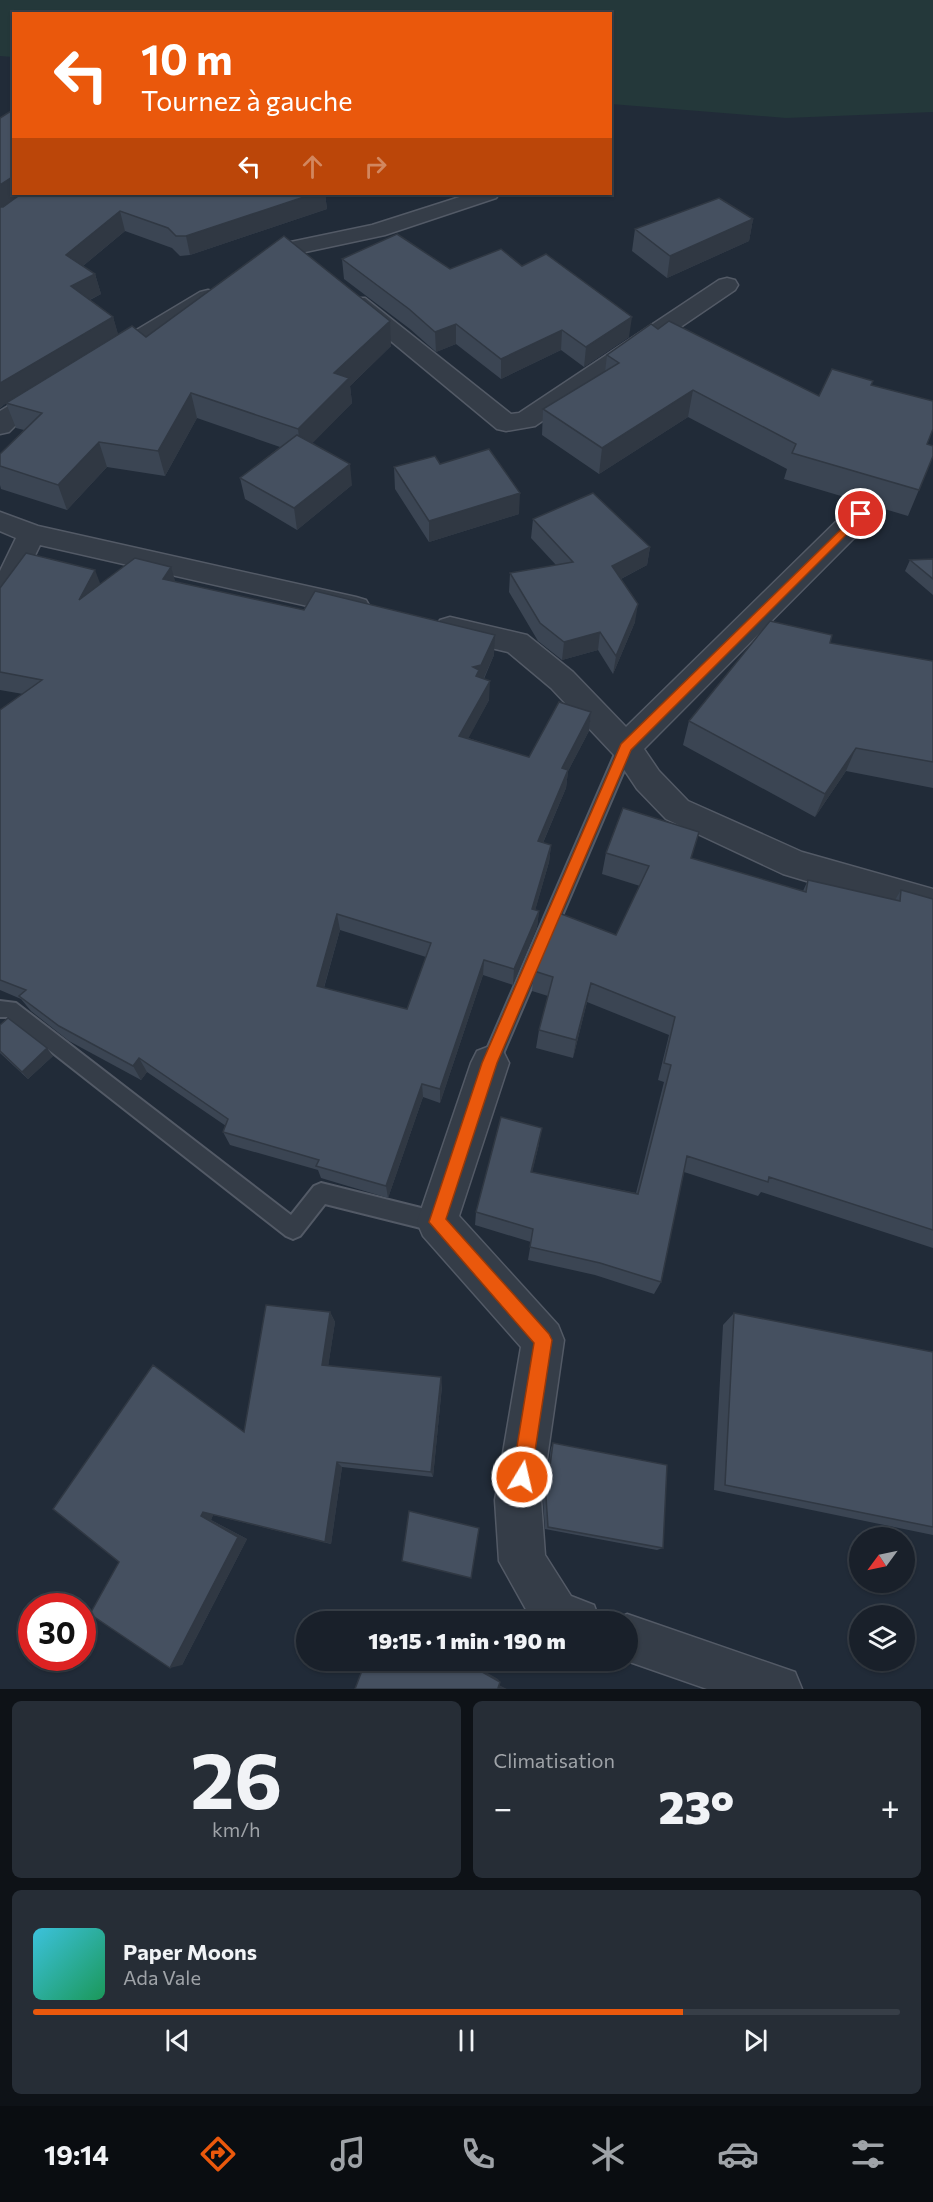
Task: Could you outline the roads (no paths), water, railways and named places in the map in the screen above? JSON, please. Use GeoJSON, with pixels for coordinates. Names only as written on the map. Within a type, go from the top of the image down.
{"type":"FeatureCollection","features":[{"type":"Feature","properties":{"kind":"street"},"geometry":{"type":"LineString","coordinates":[[84,371],[289,249],[378,230],[486,195]]}},
{"type":"Feature","properties":{"kind":"street"},"geometry":{"type":"LineString","coordinates":[[289,249],[316,271]]}},
{"type":"Feature","properties":{"kind":"street"},"geometry":{"type":"LineString","coordinates":[[343,293],[506,423],[516,424],[526,420],[727,285]]}},
{"type":"Feature","properties":{"kind":"street"},"geometry":{"type":"LineString","coordinates":[[0,426],[12,414],[63,383]]}},
{"type":"Feature","properties":{"kind":"street"},"geometry":{"type":"LineString","coordinates":[[626,747],[861,514]]}},
{"type":"Feature","properties":{"kind":"street"},"geometry":{"type":"LineString","coordinates":[[0,521],[32,534],[378,612]]}},
{"type":"Feature","properties":{"kind":"street"},"geometry":{"type":"LineString","coordinates":[[0,600],[32,534]]}},
{"type":"Feature","properties":{"kind":"street"},"geometry":{"type":"LineString","coordinates":[[425,622],[517,643],[562,680],[626,747],[648,780],[677,810],[795,864],[933,904]]}},
{"type":"Feature","properties":{"kind":"street"},"geometry":{"type":"LineString","coordinates":[[490,1063],[437,1222],[543,1340],[518,1500],[522,1562],[553,1611]]}},
{"type":"Feature","properties":{"kind":"street"},"geometry":{"type":"LineString","coordinates":[[638,1642],[778,1689]]}},
{"type":"Feature","properties":{"kind":"lane"},"geometry":{"type":"LineString","coordinates":[[490,1063],[626,747]]}},
{"type":"Feature","properties":{"kind":"lane"},"geometry":{"type":"LineString","coordinates":[[0,1009],[10,1009],[293,1229],[321,1193],[437,1222]]}}]}
